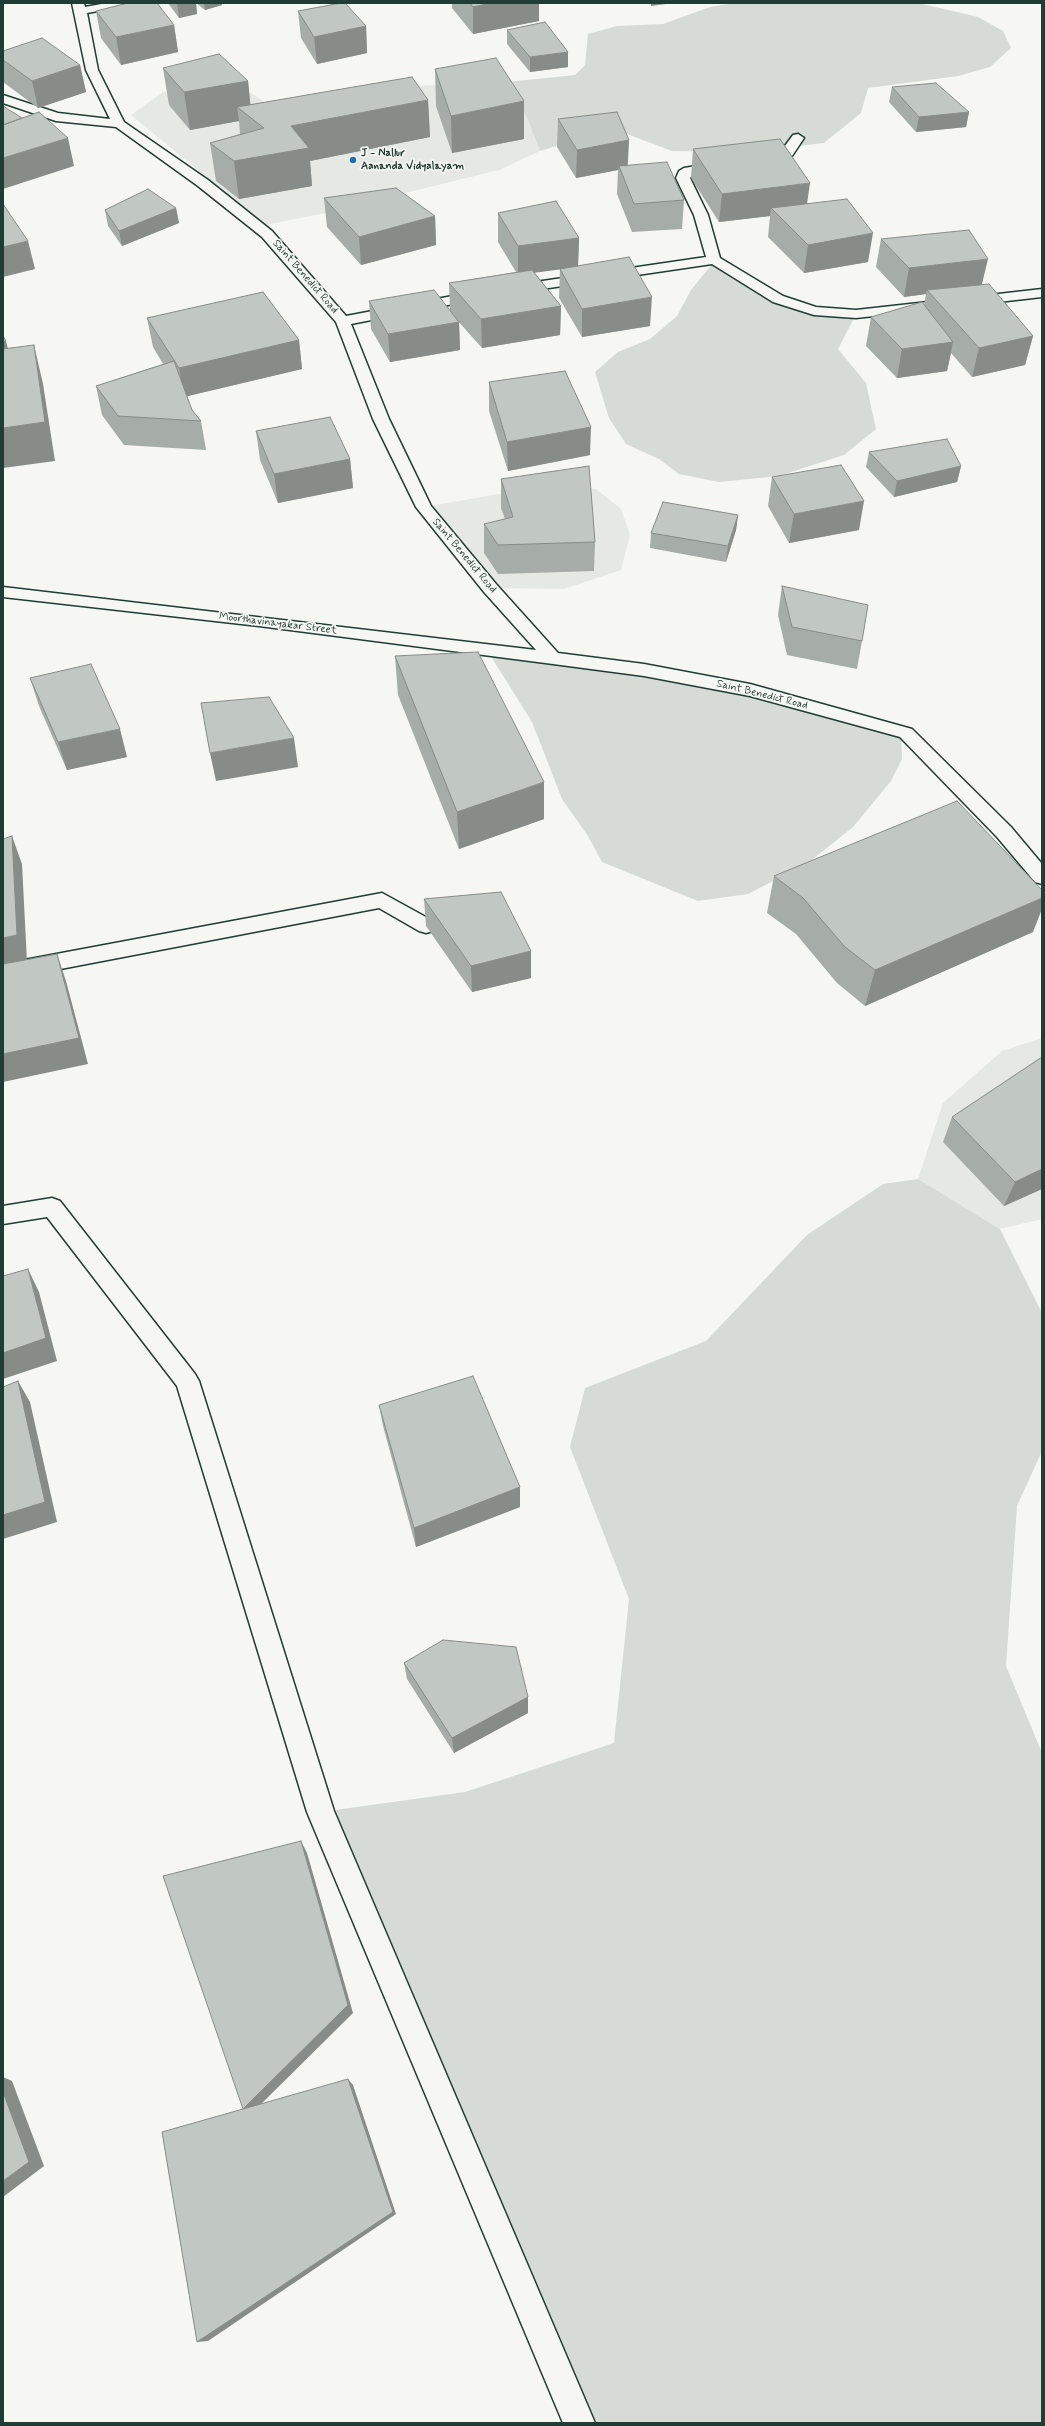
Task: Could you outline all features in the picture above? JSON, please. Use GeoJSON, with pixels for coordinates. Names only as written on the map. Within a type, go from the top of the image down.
{"type":"FeatureCollection","features":[{"type":"Feature","properties":{"kind":"street"},"geometry":{"type":"LineString","coordinates":[[80,7],[127,3]]}},
{"type":"Feature","properties":{"kind":"street","name":"Saint Benedict Road"},"geometry":{"type":"LineString","coordinates":[[80,7],[92,70],[119,124],[203,183],[267,234],[343,321],[381,419],[424,507],[490,588],[553,658],[644,670],[750,690],[906,733],[1004,832],[1042,877]]}},
{"type":"Feature","properties":{"kind":"street"},"geometry":{"type":"LineString","coordinates":[[3,99],[56,117],[119,124]]}},
{"type":"Feature","properties":{"kind":"street"},"geometry":{"type":"LineString","coordinates":[[747,163],[787,153],[798,138]]}},
{"type":"Feature","properties":{"kind":"street"},"geometry":{"type":"LineString","coordinates":[[714,260],[701,215],[683,178],[684,174],[702,168],[732,165]]}},
{"type":"Feature","properties":{"kind":"street"},"geometry":{"type":"LineString","coordinates":[[343,321],[494,292],[714,260],[778,299],[814,311],[856,314],[941,304]]}},
{"type":"Feature","properties":{"kind":"street"},"geometry":{"type":"LineString","coordinates":[[957,303],[1042,293]]}},
{"type":"Feature","properties":{"kind":"street","name":"Moorthavinayakar Street"},"geometry":{"type":"LineString","coordinates":[[3,592],[259,621],[553,658]]}},
{"type":"Feature","properties":{"kind":"street"},"geometry":{"type":"LineString","coordinates":[[3,972],[382,900],[426,926]]}},
{"type":"Feature","properties":{"kind":"street"},"geometry":{"type":"LineString","coordinates":[[3,1216],[52,1207],[187,1381],[321,1812],[580,2423]]}},
{"type":"Feature","properties":{"kind":"shaded area"},"geometry":{"type":"Polygon","coordinates":[[[734,3],[918,3],[978,17],[1003,31],[1011,48],[990,67],[958,76],[868,88],[861,113],[824,143],[746,152],[672,151],[614,129],[540,151],[527,118],[508,82],[575,75],[585,65],[588,34],[617,26],[663,24],[710,7],[734,3]]]}},
{"type":"Feature","properties":{"kind":"shaded area","name":"J - Nallur Aananda Vidyalayam"},"geometry":{"type":"Polygon","coordinates":[[[508,82],[527,118],[540,151],[499,170],[401,194],[385,201],[265,225],[131,115],[163,92],[206,86],[249,92],[285,115],[414,86],[508,82]]]}},
{"type":"Feature","properties":{"kind":"shaded area"},"geometry":{"type":"Polygon","coordinates":[[[713,263],[778,299],[814,311],[856,314],[838,349],[866,383],[876,429],[844,455],[779,476],[719,482],[679,474],[659,459],[626,444],[609,418],[595,372],[618,352],[650,339],[677,316],[691,290],[713,263]]]}},
{"type":"Feature","properties":{"kind":"shaded area"},"geometry":{"type":"Polygon","coordinates":[[[557,484],[596,489],[621,509],[630,535],[621,570],[564,589],[490,588],[424,507],[557,484]]]}},
{"type":"Feature","properties":{"kind":"shaded area"},"geometry":{"type":"Polygon","coordinates":[[[487,650],[644,670],[901,732],[902,759],[891,781],[853,827],[808,863],[748,894],[698,901],[602,862],[588,836],[562,799],[532,722],[487,650]]]}},
{"type":"Feature","properties":{"kind":"shaded area"},"geometry":{"type":"Polygon","coordinates":[[[1042,1038],[1042,1219],[1000,1229],[918,1179],[943,1103],[1002,1051],[1042,1038]]]}},
{"type":"Feature","properties":{"kind":"shaded area"},"geometry":{"type":"Polygon","coordinates":[[[918,1179],[1000,1229],[1042,1313],[1042,1451],[1017,1506],[1006,1666],[1042,1753],[1042,2423],[579,2423],[321,1812],[465,1792],[614,1743],[629,1599],[570,1447],[585,1388],[706,1341],[807,1235],[883,1184],[918,1179]]]}},
{"type":"Feature","properties":{"kind":"building"},"geometry":{"type":"Polygon","coordinates":[[[128,3],[157,3],[174,25],[116,37],[96,11],[128,3]]]}},
{"type":"Feature","properties":{"kind":"building"},"geometry":{"type":"Polygon","coordinates":[[[345,3],[366,26],[314,37],[298,11],[345,3]]]}},
{"type":"Feature","properties":{"kind":"building"},"geometry":{"type":"Polygon","coordinates":[[[470,3],[491,3],[473,7],[470,3]]]}},
{"type":"Feature","properties":{"kind":"building"},"geometry":{"type":"Polygon","coordinates":[[[545,22],[568,52],[530,57],[507,30],[545,22]]]}},
{"type":"Feature","properties":{"kind":"building"},"geometry":{"type":"Polygon","coordinates":[[[42,38],[80,65],[32,81],[3,60],[3,51],[42,38]]]}},
{"type":"Feature","properties":{"kind":"building"},"geometry":{"type":"Polygon","coordinates":[[[219,54],[248,81],[184,92],[163,68],[219,54]]]}},
{"type":"Feature","properties":{"kind":"building"},"geometry":{"type":"Polygon","coordinates":[[[496,58],[524,101],[451,116],[435,69],[496,58]]]}},
{"type":"Feature","properties":{"kind":"building"},"geometry":{"type":"Polygon","coordinates":[[[412,77],[428,100],[291,126],[309,148],[234,161],[210,143],[264,128],[237,107],[412,77]]]}},
{"type":"Feature","properties":{"kind":"building"},"geometry":{"type":"Polygon","coordinates":[[[936,83],[969,112],[919,117],[892,87],[936,83]]]}},
{"type":"Feature","properties":{"kind":"building"},"geometry":{"type":"Polygon","coordinates":[[[3,106],[22,118],[3,125],[3,106]]]}},
{"type":"Feature","properties":{"kind":"building"},"geometry":{"type":"Polygon","coordinates":[[[39,112],[68,138],[3,158],[3,125],[39,112]]]}},
{"type":"Feature","properties":{"kind":"building"},"geometry":{"type":"Polygon","coordinates":[[[617,112],[629,140],[577,150],[558,119],[617,112]]]}},
{"type":"Feature","properties":{"kind":"building"},"geometry":{"type":"Polygon","coordinates":[[[780,139],[810,183],[722,194],[693,149],[780,139]]]}},
{"type":"Feature","properties":{"kind":"building"},"geometry":{"type":"Polygon","coordinates":[[[667,162],[684,200],[634,204],[619,166],[667,162]]]}},
{"type":"Feature","properties":{"kind":"building"},"geometry":{"type":"Polygon","coordinates":[[[396,188],[435,216],[359,237],[324,198],[396,188]]]}},
{"type":"Feature","properties":{"kind":"building"},"geometry":{"type":"Polygon","coordinates":[[[148,189],[176,208],[119,231],[105,210],[148,189]]]}},
{"type":"Feature","properties":{"kind":"building"},"geometry":{"type":"Polygon","coordinates":[[[847,199],[873,233],[808,245],[771,208],[847,199]]]}},
{"type":"Feature","properties":{"kind":"building"},"geometry":{"type":"Polygon","coordinates":[[[556,201],[579,238],[518,246],[498,213],[556,201]]]}},
{"type":"Feature","properties":{"kind":"building"},"geometry":{"type":"Polygon","coordinates":[[[3,204],[28,241],[3,247],[3,204]]]}},
{"type":"Feature","properties":{"kind":"building"},"geometry":{"type":"Polygon","coordinates":[[[969,230],[988,259],[909,268],[881,239],[969,230]]]}},
{"type":"Feature","properties":{"kind":"building"},"geometry":{"type":"Polygon","coordinates":[[[629,257],[652,297],[582,309],[560,269],[629,257]]]}},
{"type":"Feature","properties":{"kind":"building"},"geometry":{"type":"Polygon","coordinates":[[[532,270],[561,306],[481,319],[449,283],[532,270]]]}},
{"type":"Feature","properties":{"kind":"building"},"geometry":{"type":"Polygon","coordinates":[[[989,284],[1033,336],[979,348],[927,290],[989,284]]]}},
{"type":"Feature","properties":{"kind":"building"},"geometry":{"type":"Polygon","coordinates":[[[434,290],[459,322],[388,334],[369,301],[434,290]]]}},
{"type":"Feature","properties":{"kind":"building"},"geometry":{"type":"Polygon","coordinates":[[[263,292],[299,340],[179,368],[147,318],[263,292]]]}},
{"type":"Feature","properties":{"kind":"building"},"geometry":{"type":"Polygon","coordinates":[[[922,302],[953,342],[902,349],[871,317],[922,302]]]}},
{"type":"Feature","properties":{"kind":"building"},"geometry":{"type":"Polygon","coordinates":[[[34,345],[45,422],[3,428],[3,349],[34,345]]]}},
{"type":"Feature","properties":{"kind":"building"},"geometry":{"type":"Polygon","coordinates":[[[174,361],[192,410],[201,421],[118,416],[96,386],[174,361]]]}},
{"type":"Feature","properties":{"kind":"building"},"geometry":{"type":"Polygon","coordinates":[[[565,371],[591,427],[507,442],[489,382],[565,371]]]}},
{"type":"Feature","properties":{"kind":"building"},"geometry":{"type":"Polygon","coordinates":[[[330,417],[350,459],[274,474],[256,431],[330,417]]]}},
{"type":"Feature","properties":{"kind":"building"},"geometry":{"type":"Polygon","coordinates":[[[947,439],[961,466],[897,481],[869,452],[947,439]]]}},
{"type":"Feature","properties":{"kind":"building"},"geometry":{"type":"Polygon","coordinates":[[[841,465],[864,501],[794,514],[772,477],[841,465]]]}},
{"type":"Feature","properties":{"kind":"building"},"geometry":{"type":"Polygon","coordinates":[[[589,466],[595,542],[498,545],[484,524],[513,517],[501,479],[589,466]]]}},
{"type":"Feature","properties":{"kind":"building"},"geometry":{"type":"Polygon","coordinates":[[[663,502],[738,515],[728,546],[651,533],[663,502]]]}},
{"type":"Feature","properties":{"kind":"building"},"geometry":{"type":"Polygon","coordinates":[[[782,586],[868,605],[862,641],[792,627],[782,586]]]}},
{"type":"Feature","properties":{"kind":"building"},"geometry":{"type":"Polygon","coordinates":[[[478,652],[544,782],[457,812],[395,656],[478,652]]]}},
{"type":"Feature","properties":{"kind":"building"},"geometry":{"type":"Polygon","coordinates":[[[91,664],[120,729],[58,742],[30,678],[91,664]]]}},
{"type":"Feature","properties":{"kind":"building"},"geometry":{"type":"Polygon","coordinates":[[[269,697],[294,738],[210,753],[201,703],[269,697]]]}},
{"type":"Feature","properties":{"kind":"building"},"geometry":{"type":"Polygon","coordinates":[[[957,801],[1042,890],[1042,898],[875,970],[845,947],[803,898],[774,876],[957,801]]]}},
{"type":"Feature","properties":{"kind":"building"},"geometry":{"type":"Polygon","coordinates":[[[12,836],[17,935],[3,938],[3,839],[12,836]]]}},
{"type":"Feature","properties":{"kind":"building"},"geometry":{"type":"Polygon","coordinates":[[[501,892],[531,951],[471,966],[424,899],[501,892]]]}},
{"type":"Feature","properties":{"kind":"building"},"geometry":{"type":"Polygon","coordinates":[[[57,954],[79,1038],[3,1054],[3,964],[57,954]]]}},
{"type":"Feature","properties":{"kind":"building"},"geometry":{"type":"Polygon","coordinates":[[[1042,1057],[1042,1169],[1015,1182],[952,1117],[1042,1057]]]}},
{"type":"Feature","properties":{"kind":"building"},"geometry":{"type":"Polygon","coordinates":[[[28,1269],[46,1338],[3,1353],[3,1276],[28,1269]]]}},
{"type":"Feature","properties":{"kind":"building"},"geometry":{"type":"Polygon","coordinates":[[[473,1376],[520,1487],[414,1528],[379,1405],[473,1376]]]}},
{"type":"Feature","properties":{"kind":"building"},"geometry":{"type":"Polygon","coordinates":[[[18,1381],[45,1502],[3,1515],[3,1387],[18,1381]]]}},
{"type":"Feature","properties":{"kind":"building"},"geometry":{"type":"Polygon","coordinates":[[[443,1640],[516,1647],[528,1697],[452,1738],[404,1663],[443,1640]]]}},
{"type":"Feature","properties":{"kind":"building"},"geometry":{"type":"Polygon","coordinates":[[[301,1841],[348,2005],[243,2109],[163,1876],[301,1841]]]}},
{"type":"Feature","properties":{"kind":"building"},"geometry":{"type":"Polygon","coordinates":[[[348,2079],[393,2212],[197,2342],[162,2132],[348,2079]]]}},
{"type":"Feature","properties":{"kind":"building"},"geometry":{"type":"Polygon","coordinates":[[[3,2092],[29,2162],[3,2181],[3,2092]]]}},
{"type":"Feature","properties":{"kind":"place","name":"J - Nallur Aananda Vidyalayam"},"geometry":{"type":"Point","coordinates":[353,160]}}]}
